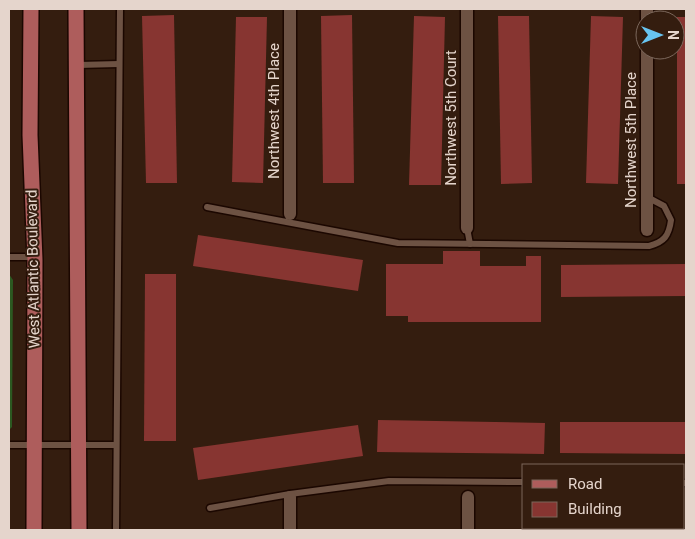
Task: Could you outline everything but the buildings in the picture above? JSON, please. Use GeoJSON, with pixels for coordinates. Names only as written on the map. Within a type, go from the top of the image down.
{"type":"FeatureCollection","features":[{"type":"Feature","properties":{"kind":"main road","name":"West Atlantic Boulevard"},"geometry":{"type":"LineString","coordinates":[[31,9],[30,135],[35,260],[34,530]]}},
{"type":"Feature","properties":{"kind":"main road"},"geometry":{"type":"LineString","coordinates":[[76,9],[79,530]]}},
{"type":"Feature","properties":{"kind":"street","name":"Northwest 4th Place"},"geometry":{"type":"LineString","coordinates":[[290,9],[290,218]]}},
{"type":"Feature","properties":{"kind":"street","name":"Northwest 5th Court"},"geometry":{"type":"LineString","coordinates":[[467,9],[467,228]]}},
{"type":"Feature","properties":{"kind":"street","name":"Northwest 5th Place"},"geometry":{"type":"LineString","coordinates":[[648,60],[648,230]]}},
{"type":"Feature","properties":{"kind":"street"},"geometry":{"type":"LineString","coordinates":[[290,495],[290,530]]}},
{"type":"Feature","properties":{"kind":"street"},"geometry":{"type":"LineString","coordinates":[[468,497],[468,530]]}},
{"type":"Feature","properties":{"kind":"lane"},"geometry":{"type":"LineString","coordinates":[[116,530],[120,9]]}},
{"type":"Feature","properties":{"kind":"lane"},"geometry":{"type":"LineString","coordinates":[[76,65],[119,64]]}},
{"type":"Feature","properties":{"kind":"lane"},"geometry":{"type":"LineString","coordinates":[[207,207],[290,218],[398,243],[649,246],[660,243],[666,237],[671,220],[664,206],[648,197]]}},
{"type":"Feature","properties":{"kind":"lane"},"geometry":{"type":"LineString","coordinates":[[467,228],[470,244]]}},
{"type":"Feature","properties":{"kind":"lane"},"geometry":{"type":"LineString","coordinates":[[9,257],[35,257]]}},
{"type":"Feature","properties":{"kind":"lane"},"geometry":{"type":"LineString","coordinates":[[9,445],[116,445]]}},
{"type":"Feature","properties":{"kind":"lane"},"geometry":{"type":"LineString","coordinates":[[210,508],[389,481],[522,482]]}},
{"type":"Feature","properties":{"kind":"lane"},"geometry":{"type":"LineString","coordinates":[[468,481],[468,497]]}},
{"type":"Feature","properties":{"kind":"green space"},"geometry":{"type":"Polygon","coordinates":[[[9,274],[13,280],[12,427],[9,430],[9,274]]]}}]}
